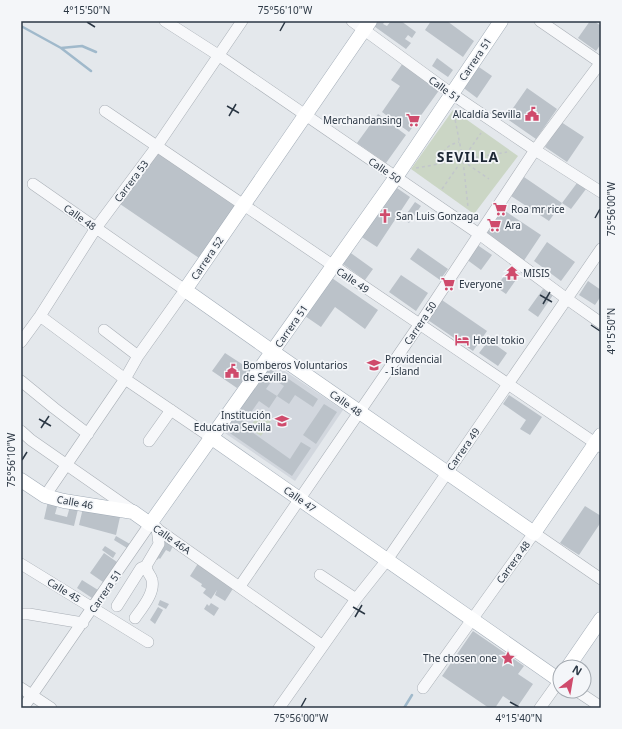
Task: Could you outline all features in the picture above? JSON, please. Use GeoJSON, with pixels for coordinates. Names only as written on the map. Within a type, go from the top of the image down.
{"type":"FeatureCollection","features":[{"type":"Feature","properties":{"kind":"main road","name":"Carrera 51"},"geometry":{"type":"LineString","coordinates":[[154,526],[212,438],[396,177],[501,21]]}},
{"type":"Feature","properties":{"kind":"main road","name":"Carrera 52"},"geometry":{"type":"LineString","coordinates":[[185,290],[367,25]]}},
{"type":"Feature","properties":{"kind":"main road","name":"Calle 48"},"geometry":{"type":"LineString","coordinates":[[185,290],[534,532]]}},
{"type":"Feature","properties":{"kind":"main road","name":"Calle 47"},"geometry":{"type":"LineString","coordinates":[[212,438],[552,673]]}},
{"type":"Feature","properties":{"kind":"main road","name":"Carrera 48"},"geometry":{"type":"LineString","coordinates":[[534,532],[599,442]]}},
{"type":"Feature","properties":{"kind":"main road","name":"Calle 46"},"geometry":{"type":"LineString","coordinates":[[21,480],[45,496],[64,501],[133,512]]}},
{"type":"Feature","properties":{"kind":"main road","name":"Calle 46A"},"geometry":{"type":"LineString","coordinates":[[133,512],[154,526]]}},
{"type":"Feature","properties":{"kind":"main road"},"geometry":{"type":"LineString","coordinates":[[574,659],[601,620]]}},
{"type":"Feature","properties":{"kind":"street","name":"Calle 50"},"geometry":{"type":"LineString","coordinates":[[165,21],[218,55],[479,234],[601,323]]}},
{"type":"Feature","properties":{"kind":"street","name":"Carrera 53"},"geometry":{"type":"LineString","coordinates":[[21,342],[40,316],[96,228],[157,146],[242,21]]}},
{"type":"Feature","properties":{"kind":"street","name":"Calle 51"},"geometry":{"type":"LineString","coordinates":[[352,21],[367,25],[452,94],[601,192]]}},
{"type":"Feature","properties":{"kind":"street"},"geometry":{"type":"LineString","coordinates":[[540,21],[601,63]]}},
{"type":"Feature","properties":{"kind":"street","name":"Carrera 50"},"geometry":{"type":"LineString","coordinates":[[240,586],[419,325],[535,150],[601,63]]}},
{"type":"Feature","properties":{"kind":"street","name":"Calle 49"},"geometry":{"type":"LineString","coordinates":[[106,111],[508,385],[599,442]]}},
{"type":"Feature","properties":{"kind":"street","name":"Calle 48"},"geometry":{"type":"LineString","coordinates":[[33,184],[185,290]]}},
{"type":"Feature","properties":{"kind":"street","name":"Carrera 49"},"geometry":{"type":"LineString","coordinates":[[280,708],[356,599],[387,560],[601,249]]}},
{"type":"Feature","properties":{"kind":"street","name":"Carrera 52"},"geometry":{"type":"LineString","coordinates":[[45,496],[125,379],[138,356],[185,290]]}},
{"type":"Feature","properties":{"kind":"street","name":"Calle 47"},"geometry":{"type":"LineString","coordinates":[[40,316],[125,379],[212,438]]}},
{"type":"Feature","properties":{"kind":"street"},"geometry":{"type":"LineString","coordinates":[[104,330],[138,356]]}},
{"type":"Feature","properties":{"kind":"street"},"geometry":{"type":"LineString","coordinates":[[21,381],[88,434]]}},
{"type":"Feature","properties":{"kind":"street"},"geometry":{"type":"LineString","coordinates":[[149,441],[171,410]]}},
{"type":"Feature","properties":{"kind":"street","name":"Calle 46A"},"geometry":{"type":"LineString","coordinates":[[21,431],[31,440],[133,512]]}},
{"type":"Feature","properties":{"kind":"street"},"geometry":{"type":"LineString","coordinates":[[117,606],[141,568],[146,566],[159,544],[154,526]]}},
{"type":"Feature","properties":{"kind":"street","name":"Calle 46A"},"geometry":{"type":"LineString","coordinates":[[154,526],[323,646]]}},
{"type":"Feature","properties":{"kind":"street","name":"Carrera 51"},"geometry":{"type":"LineString","coordinates":[[23,708],[93,608],[154,526]]}},
{"type":"Feature","properties":{"kind":"street","name":"Calle 48"},"geometry":{"type":"LineString","coordinates":[[534,532],[601,579]]}},
{"type":"Feature","properties":{"kind":"street","name":"Carrera 48"},"geometry":{"type":"LineString","coordinates":[[423,688],[534,532]]}},
{"type":"Feature","properties":{"kind":"street","name":"Calle 45"},"geometry":{"type":"LineString","coordinates":[[21,564],[148,642]]}},
{"type":"Feature","properties":{"kind":"street"},"geometry":{"type":"LineString","coordinates":[[135,618],[152,592],[152,580],[147,573],[146,566]]}},
{"type":"Feature","properties":{"kind":"street"},"geometry":{"type":"LineString","coordinates":[[320,575],[356,599]]}},
{"type":"Feature","properties":{"kind":"street"},"geometry":{"type":"LineString","coordinates":[[21,614],[83,623]]}},
{"type":"Feature","properties":{"kind":"street"},"geometry":{"type":"LineString","coordinates":[[21,688],[50,708]]}},
{"type":"Feature","properties":{"kind":"street"},"geometry":{"type":"LineString","coordinates":[[540,708],[552,691]]}},
{"type":"Feature","properties":{"kind":"street"},"geometry":{"type":"LineString","coordinates":[[588,699],[598,707]]}},
{"type":"Feature","properties":{"kind":"path"},"geometry":{"type":"LineString","coordinates":[[454,114],[463,160],[468,207]]}},
{"type":"Feature","properties":{"kind":"path"},"geometry":{"type":"LineString","coordinates":[[442,189],[481,134]]}},
{"type":"Feature","properties":{"kind":"path"},"geometry":{"type":"LineString","coordinates":[[442,164],[441,159],[444,150],[459,142]]}},
{"type":"Feature","properties":{"kind":"path"},"geometry":{"type":"LineString","coordinates":[[416,168],[507,152]]}},
{"type":"Feature","properties":{"kind":"path"},"geometry":{"type":"LineString","coordinates":[[463,160],[490,179]]}},
{"type":"Feature","properties":{"kind":"shaded area","name":"Institución Educativa Sevilla"},"geometry":{"type":"Polygon","coordinates":[[[270,361],[343,410],[295,481],[222,431],[270,361]]]}},
{"type":"Feature","properties":{"kind":"green space"},"geometry":{"type":"Polygon","coordinates":[[[453,110],[518,156],[474,214],[411,169],[453,110]]]}},
{"type":"Feature","properties":{"kind":"green space"},"geometry":{"type":"Polygon","coordinates":[[[262,410],[273,418],[261,436],[249,428],[262,410]]]}},
{"type":"Feature","properties":{"kind":"building"},"geometry":{"type":"Polygon","coordinates":[[[373,21],[385,21],[383,24],[387,26],[391,21],[401,21],[416,32],[412,38],[408,35],[405,39],[411,43],[406,49],[371,24],[373,21]]]}},
{"type":"Feature","properties":{"kind":"building"},"geometry":{"type":"Polygon","coordinates":[[[431,21],[447,21],[474,41],[463,57],[425,30],[431,21]]]}},
{"type":"Feature","properties":{"kind":"building"},"geometry":{"type":"Polygon","coordinates":[[[590,21],[594,21],[601,26],[601,44],[596,51],[578,38],[590,21]]]}},
{"type":"Feature","properties":{"kind":"building"},"geometry":{"type":"Polygon","coordinates":[[[437,58],[453,70],[448,77],[432,66],[437,58]]]}},
{"type":"Feature","properties":{"kind":"building"},"geometry":{"type":"Polygon","coordinates":[[[403,63],[440,89],[409,132],[382,112],[400,86],[391,80],[403,63]]]}},
{"type":"Feature","properties":{"kind":"building"},"geometry":{"type":"Polygon","coordinates":[[[476,65],[492,76],[477,98],[461,86],[476,65]]]}},
{"type":"Feature","properties":{"kind":"building","name":"Alcaldía Sevilla"},"geometry":{"type":"Polygon","coordinates":[[[527,88],[557,109],[536,139],[506,118],[527,88]]]}},
{"type":"Feature","properties":{"kind":"building"},"geometry":{"type":"Polygon","coordinates":[[[378,114],[406,135],[386,163],[357,143],[378,114]]]}},
{"type":"Feature","properties":{"kind":"building"},"geometry":{"type":"Polygon","coordinates":[[[561,122],[584,137],[567,162],[545,147],[561,122]]]}},
{"type":"Feature","properties":{"kind":"building"},"geometry":{"type":"Polygon","coordinates":[[[156,151],[236,205],[199,258],[120,204],[156,151]]]}},
{"type":"Feature","properties":{"kind":"building"},"geometry":{"type":"Polygon","coordinates":[[[524,177],[562,203],[549,221],[511,196],[524,177]]]}},
{"type":"Feature","properties":{"kind":"building"},"geometry":{"type":"Polygon","coordinates":[[[577,183],[586,189],[571,209],[562,203],[577,183]]]}},
{"type":"Feature","properties":{"kind":"building","name":"San Luis Gonzaga"},"geometry":{"type":"Polygon","coordinates":[[[394,186],[410,197],[377,247],[360,236],[394,186]]]}},
{"type":"Feature","properties":{"kind":"building"},"geometry":{"type":"Polygon","coordinates":[[[415,202],[421,206],[409,223],[403,219],[415,202]]]}},
{"type":"Feature","properties":{"kind":"building"},"geometry":{"type":"Polygon","coordinates":[[[502,209],[541,235],[523,262],[484,235],[502,209]]]}},
{"type":"Feature","properties":{"kind":"building"},"geometry":{"type":"Polygon","coordinates":[[[547,242],[575,262],[561,281],[534,261],[547,242]]]}},
{"type":"Feature","properties":{"kind":"building"},"geometry":{"type":"Polygon","coordinates":[[[476,244],[492,255],[481,270],[466,259],[476,244]]]}},
{"type":"Feature","properties":{"kind":"building"},"geometry":{"type":"Polygon","coordinates":[[[418,248],[448,269],[440,280],[410,259],[418,248]]]}},
{"type":"Feature","properties":{"kind":"building"},"geometry":{"type":"Polygon","coordinates":[[[348,251],[373,269],[365,280],[340,262],[348,251]]]}},
{"type":"Feature","properties":{"kind":"building"},"geometry":{"type":"Polygon","coordinates":[[[511,267],[520,274],[506,294],[496,287],[511,267]]]}},
{"type":"Feature","properties":{"kind":"building"},"geometry":{"type":"Polygon","coordinates":[[[401,275],[428,293],[416,311],[389,292],[401,275]]]}},
{"type":"Feature","properties":{"kind":"building"},"geometry":{"type":"Polygon","coordinates":[[[329,276],[378,310],[365,329],[335,307],[321,327],[302,314],[329,276]]]}},
{"type":"Feature","properties":{"kind":"building"},"geometry":{"type":"Polygon","coordinates":[[[588,281],[601,290],[601,296],[595,305],[579,295],[588,281]]]}},
{"type":"Feature","properties":{"kind":"building"},"geometry":{"type":"Polygon","coordinates":[[[543,289],[553,295],[538,317],[528,310],[543,289]]]}},
{"type":"Feature","properties":{"kind":"building"},"geometry":{"type":"Polygon","coordinates":[[[439,298],[487,331],[473,351],[425,318],[439,298]]]}},
{"type":"Feature","properties":{"kind":"building"},"geometry":{"type":"Polygon","coordinates":[[[489,340],[507,353],[498,366],[479,353],[489,340]]]}},
{"type":"Feature","properties":{"kind":"building","name":"Bomberos Voluntarios de Sevilla"},"geometry":{"type":"Polygon","coordinates":[[[225,353],[251,370],[237,388],[212,371],[225,353]]]}},
{"type":"Feature","properties":{"kind":"building"},"geometry":{"type":"Polygon","coordinates":[[[268,365],[318,399],[313,407],[295,395],[289,404],[277,396],[269,408],[259,401],[242,425],[290,459],[301,442],[311,448],[292,476],[224,429],[268,365]],[[273,379],[266,389],[277,396],[284,386],[273,379]]]}},
{"type":"Feature","properties":{"kind":"building"},"geometry":{"type":"Polygon","coordinates":[[[509,395],[542,417],[530,435],[520,429],[526,420],[503,404],[509,395]]]}},
{"type":"Feature","properties":{"kind":"building"},"geometry":{"type":"Polygon","coordinates":[[[324,404],[337,412],[316,444],[303,435],[324,404]]]}},
{"type":"Feature","properties":{"kind":"building"},"geometry":{"type":"Polygon","coordinates":[[[49,497],[59,500],[55,514],[67,517],[71,503],[79,505],[74,526],[44,519],[49,497]]]}},
{"type":"Feature","properties":{"kind":"building"},"geometry":{"type":"Polygon","coordinates":[[[585,506],[601,516],[601,522],[579,555],[560,543],[585,506]]]}},
{"type":"Feature","properties":{"kind":"building"},"geometry":{"type":"Polygon","coordinates":[[[83,508],[120,517],[116,535],[79,525],[83,508]]]}},
{"type":"Feature","properties":{"kind":"building"},"geometry":{"type":"Polygon","coordinates":[[[116,536],[130,544],[127,548],[114,540],[116,536]]]}},
{"type":"Feature","properties":{"kind":"building"},"geometry":{"type":"Polygon","coordinates":[[[163,540],[173,546],[170,552],[166,550],[160,559],[159,558],[157,560],[153,558],[163,540]]]}},
{"type":"Feature","properties":{"kind":"building"},"geometry":{"type":"Polygon","coordinates":[[[105,546],[116,553],[113,558],[102,550],[105,546]]]}},
{"type":"Feature","properties":{"kind":"building"},"geometry":{"type":"Polygon","coordinates":[[[104,553],[117,562],[103,582],[90,573],[104,553]]]}},
{"type":"Feature","properties":{"kind":"building"},"geometry":{"type":"Polygon","coordinates":[[[199,562],[234,587],[225,601],[215,595],[217,590],[211,599],[203,593],[206,589],[201,586],[202,584],[190,576],[199,562]]]}},
{"type":"Feature","properties":{"kind":"building"},"geometry":{"type":"Polygon","coordinates":[[[82,580],[98,590],[92,598],[77,588],[82,580]]]}},
{"type":"Feature","properties":{"kind":"building"},"geometry":{"type":"Polygon","coordinates":[[[160,600],[169,604],[166,609],[158,605],[160,600]]]}},
{"type":"Feature","properties":{"kind":"building"},"geometry":{"type":"Polygon","coordinates":[[[211,603],[219,608],[214,616],[204,609],[207,604],[209,606],[211,603]]]}},
{"type":"Feature","properties":{"kind":"building"},"geometry":{"type":"Polygon","coordinates":[[[158,607],[163,610],[155,624],[150,620],[158,607]]]}},
{"type":"Feature","properties":{"kind":"building"},"geometry":{"type":"Polygon","coordinates":[[[473,631],[524,666],[518,674],[533,684],[518,706],[503,696],[495,708],[489,708],[442,676],[473,631]]]}},
{"type":"Feature","properties":{"kind":"waterway"},"geometry":{"type":"LineString","coordinates":[[21,26],[61,48],[91,71]]}},
{"type":"Feature","properties":{"kind":"waterway"},"geometry":{"type":"LineString","coordinates":[[61,48],[82,46],[96,52]]}},
{"type":"Feature","properties":{"kind":"waterway"},"geometry":{"type":"LineString","coordinates":[[404,708],[412,695]]}},
{"type":"Feature","properties":{"kind":"place","name":"Alcaldía Sevilla"},"geometry":{"type":"Point","coordinates":[532,114]}},
{"type":"Feature","properties":{"kind":"place","name":"Merchandansing"},"geometry":{"type":"Point","coordinates":[413,120]}},
{"type":"Feature","properties":{"kind":"place","name":"Roa mr rice"},"geometry":{"type":"Point","coordinates":[500,209]}},
{"type":"Feature","properties":{"kind":"place","name":"San Luis Gonzaga"},"geometry":{"type":"Point","coordinates":[385,216]}},
{"type":"Feature","properties":{"kind":"place","name":"Ara"},"geometry":{"type":"Point","coordinates":[494,225]}},
{"type":"Feature","properties":{"kind":"place","name":"MISIS"},"geometry":{"type":"Point","coordinates":[512,273]}},
{"type":"Feature","properties":{"kind":"place","name":"Everyone"},"geometry":{"type":"Point","coordinates":[448,284]}},
{"type":"Feature","properties":{"kind":"place","name":"Hotel tokio"},"geometry":{"type":"Point","coordinates":[462,340]}},
{"type":"Feature","properties":{"kind":"place","name":"Providencial - Island"},"geometry":{"type":"Point","coordinates":[374,365]}},
{"type":"Feature","properties":{"kind":"place","name":"Bomberos Voluntarios de Sevilla"},"geometry":{"type":"Point","coordinates":[232,371]}},
{"type":"Feature","properties":{"kind":"place","name":"Institución Educativa Sevilla"},"geometry":{"type":"Point","coordinates":[282,421]}},
{"type":"Feature","properties":{"kind":"place","name":"The chosen one"},"geometry":{"type":"Point","coordinates":[508,658]}},
{"type":"Feature","properties":{"kind":"district","name":"SEVILLA"},"geometry":{"type":"Point","coordinates":[468,157]}}]}
